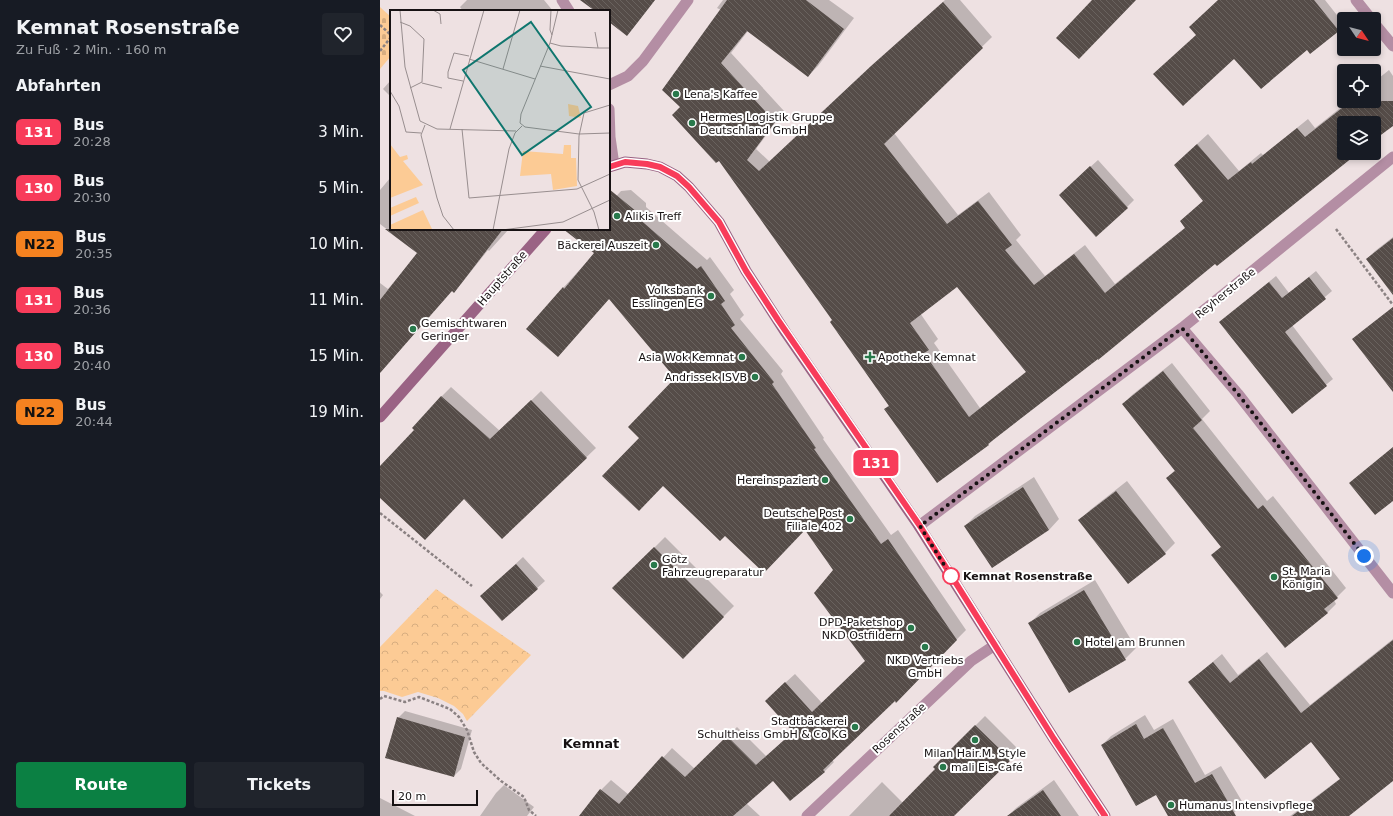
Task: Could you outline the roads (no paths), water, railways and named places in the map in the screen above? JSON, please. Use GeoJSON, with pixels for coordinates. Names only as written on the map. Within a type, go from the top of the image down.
{"type":"FeatureCollection","features":[{"type":"Feature","properties":{"kind":"main road"},"geometry":{"type":"LineString","coordinates":[[612,166],[625,162],[637,162],[660,167],[677,176],[719,222],[746,271],[786,332],[920,526],[1105,816]]}},
{"type":"Feature","properties":{"kind":"main road","name":"Hauptstraße"},"geometry":{"type":"LineString","coordinates":[[380,417],[545,230]]}},
{"type":"Feature","properties":{"kind":"street"},"geometry":{"type":"LineString","coordinates":[[562,0],[568,10]]}},
{"type":"Feature","properties":{"kind":"street"},"geometry":{"type":"LineString","coordinates":[[610,85],[628,76],[643,61],[688,0]]}},
{"type":"Feature","properties":{"kind":"street"},"geometry":{"type":"LineString","coordinates":[[1356,0],[1365,12]]}},
{"type":"Feature","properties":{"kind":"street"},"geometry":{"type":"LineString","coordinates":[[1381,31],[1393,46]]}},
{"type":"Feature","properties":{"kind":"street"},"geometry":{"type":"LineString","coordinates":[[610,137],[612,166]]}},
{"type":"Feature","properties":{"kind":"street","name":"Reyherstraße"},"geometry":{"type":"LineString","coordinates":[[920,526],[1182,328],[1393,157]]}},
{"type":"Feature","properties":{"kind":"street"},"geometry":{"type":"LineString","coordinates":[[1182,328],[1238,394],[1393,593]]}},
{"type":"Feature","properties":{"kind":"street","name":"Rosenstraße"},"geometry":{"type":"LineString","coordinates":[[807,816],[970,661],[995,645]]}},
{"type":"Feature","properties":{"kind":"place","name":"Lena's Kaffee"},"geometry":{"type":"Point","coordinates":[676,94]}},
{"type":"Feature","properties":{"kind":"place","name":"Hermes Logistik Gruppe Deutschland GmbH"},"geometry":{"type":"Point","coordinates":[692,123]}},
{"type":"Feature","properties":{"kind":"place","name":"Alikis Treff"},"geometry":{"type":"Point","coordinates":[617,216]}},
{"type":"Feature","properties":{"kind":"place","name":"Bäckerei Auszeit"},"geometry":{"type":"Point","coordinates":[656,245]}},
{"type":"Feature","properties":{"kind":"place","name":"Volksbank Esslingen EG"},"geometry":{"type":"Point","coordinates":[711,296]}},
{"type":"Feature","properties":{"kind":"place","name":"Gemischtwaren Geringer"},"geometry":{"type":"Point","coordinates":[413,329]}},
{"type":"Feature","properties":{"kind":"place","name":"Asia Wok Kemnat"},"geometry":{"type":"Point","coordinates":[742,357]}},
{"type":"Feature","properties":{"kind":"place","name":"Apotheke Kemnat"},"geometry":{"type":"Point","coordinates":[870,357]}},
{"type":"Feature","properties":{"kind":"place","name":"Andrissek ISVB"},"geometry":{"type":"Point","coordinates":[755,377]}},
{"type":"Feature","properties":{"kind":"place","name":"Hereinspaziert"},"geometry":{"type":"Point","coordinates":[825,480]}},
{"type":"Feature","properties":{"kind":"place","name":"Deutsche Post Filiale 402"},"geometry":{"type":"Point","coordinates":[850,519]}},
{"type":"Feature","properties":{"kind":"place","name":"Götz Fahrzeugreparatur"},"geometry":{"type":"Point","coordinates":[654,565]}},
{"type":"Feature","properties":{"kind":"place","name":"Kemnat Rosenstraße"},"geometry":{"type":"Point","coordinates":[951,576]}},
{"type":"Feature","properties":{"kind":"place","name":"St. Maria Königin"},"geometry":{"type":"Point","coordinates":[1274,577]}},
{"type":"Feature","properties":{"kind":"place","name":"DPD-Paketshop NKD Ostfildern"},"geometry":{"type":"Point","coordinates":[911,628]}},
{"type":"Feature","properties":{"kind":"place","name":"Hotel am Brunnen"},"geometry":{"type":"Point","coordinates":[1077,642]}},
{"type":"Feature","properties":{"kind":"place","name":"NKD Vertriebs GmbH"},"geometry":{"type":"Point","coordinates":[925,647]}},
{"type":"Feature","properties":{"kind":"place","name":"Stadtbäckerei Schultheiss GmbH & Co KG"},"geometry":{"type":"Point","coordinates":[855,727]}},
{"type":"Feature","properties":{"kind":"place","name":"Milan Hair.M. Style"},"geometry":{"type":"Point","coordinates":[975,740]}},
{"type":"Feature","properties":{"kind":"place","name":"mali Eis-Café"},"geometry":{"type":"Point","coordinates":[943,767]}},
{"type":"Feature","properties":{"kind":"place","name":"Humanus Intensivpflege"},"geometry":{"type":"Point","coordinates":[1171,805]}},
{"type":"Feature","properties":{"kind":"district","name":"Kemnat"},"geometry":{"type":"Point","coordinates":[591,743]}}]}
